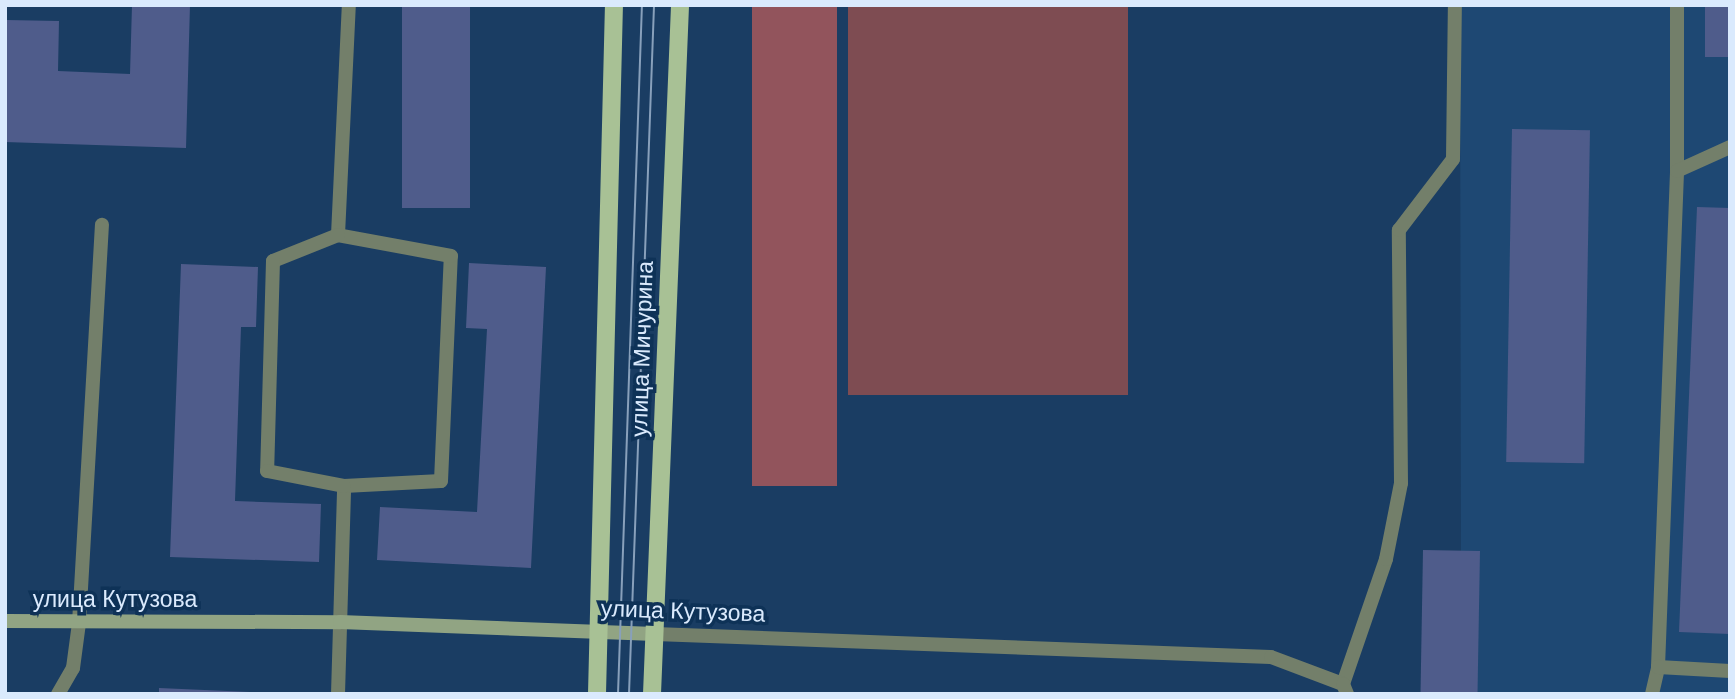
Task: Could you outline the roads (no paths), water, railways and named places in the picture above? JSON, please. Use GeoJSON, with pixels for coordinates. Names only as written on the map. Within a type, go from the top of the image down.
{"type":"FeatureCollection","features":[{"type":"Feature","properties":{"kind":"main road","name":"улица Мичурина"},"geometry":{"type":"LineString","coordinates":[[597,694],[614,5]]}},
{"type":"Feature","properties":{"kind":"main road","name":"улица Мичурина"},"geometry":{"type":"LineString","coordinates":[[652,694],[681,5]]}},
{"type":"Feature","properties":{"kind":"street"},"geometry":{"type":"LineString","coordinates":[[338,234],[349,5]]}},
{"type":"Feature","properties":{"kind":"street"},"geometry":{"type":"LineString","coordinates":[[1345,689],[1385,559],[1401,484],[1399,230],[1453,159],[1455,5]]}},
{"type":"Feature","properties":{"kind":"street"},"geometry":{"type":"LineString","coordinates":[[1652,694],[1658,667],[1677,171],[1677,5]]}},
{"type":"Feature","properties":{"kind":"street"},"geometry":{"type":"LineString","coordinates":[[1677,171],[1730,147]]}},
{"type":"Feature","properties":{"kind":"street"},"geometry":{"type":"LineString","coordinates":[[58,694],[73,668],[79,623],[102,225]]}},
{"type":"Feature","properties":{"kind":"street"},"geometry":{"type":"LineString","coordinates":[[338,234],[451,256],[441,481],[344,486],[267,471],[273,261],[338,234]]}},
{"type":"Feature","properties":{"kind":"street"},"geometry":{"type":"LineString","coordinates":[[338,694],[344,486]]}},
{"type":"Feature","properties":{"kind":"street","name":"улица Кутузова"},"geometry":{"type":"LineString","coordinates":[[5,621],[340,622],[1271,657],[1345,689]]}},
{"type":"Feature","properties":{"kind":"street"},"geometry":{"type":"LineString","coordinates":[[1658,667],[1730,671]]}},
{"type":"Feature","properties":{"kind":"tram line"},"geometry":{"type":"LineString","coordinates":[[618,694],[642,5]]}},
{"type":"Feature","properties":{"kind":"tram line"},"geometry":{"type":"LineString","coordinates":[[629,694],[654,5]]}}]}
